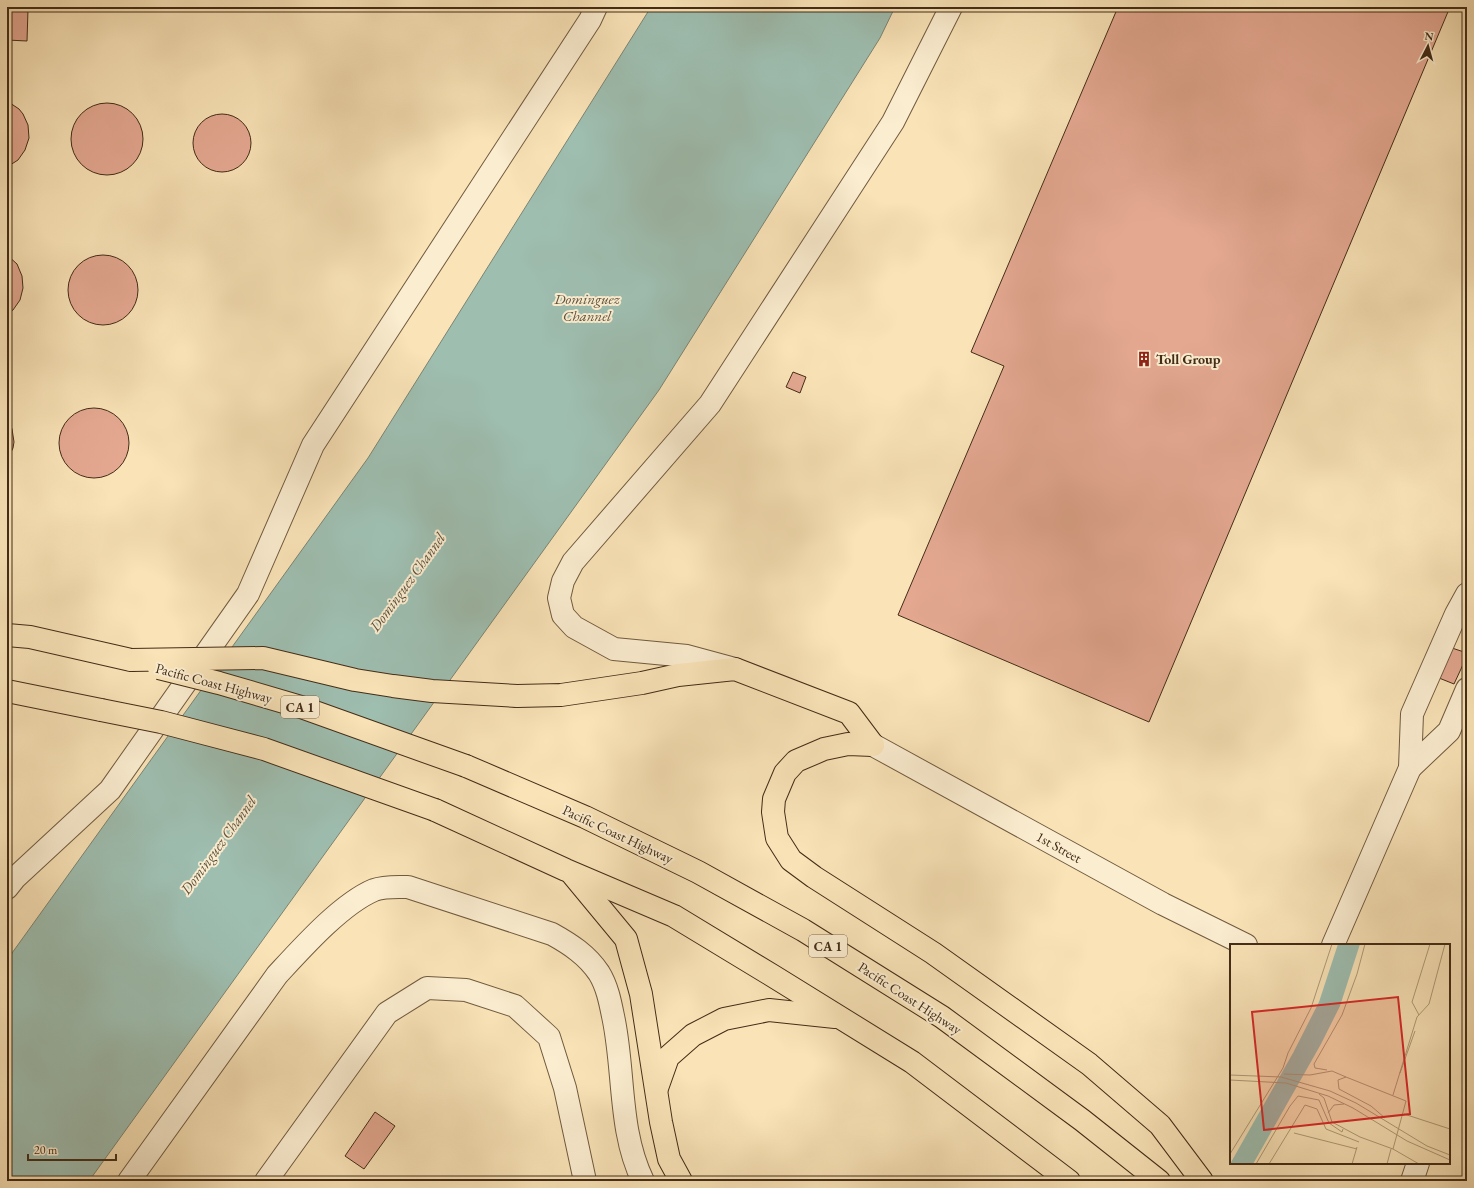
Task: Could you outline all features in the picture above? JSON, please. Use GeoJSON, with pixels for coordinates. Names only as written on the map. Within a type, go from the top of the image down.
{"type":"FeatureCollection","features":[{"type":"Feature","properties":{"kind":"highway","name":"Pacific Coast Highway"},"geometry":{"type":"LineString","coordinates":[[7,634],[30,637],[131,660],[219,683],[301,707],[466,766],[585,817],[698,872],[802,930],[942,1017],[1082,1120],[1159,1181]]}},
{"type":"Feature","properties":{"kind":"highway"},"geometry":{"type":"LineString","coordinates":[[131,660],[263,658],[355,680],[432,692],[517,696],[561,695],[678,675],[734,669],[849,713],[873,745]]}},
{"type":"Feature","properties":{"kind":"highway"},"geometry":{"type":"LineString","coordinates":[[7,691],[161,722],[264,749],[435,810],[566,870],[674,916],[912,1062],[1069,1181]]}},
{"type":"Feature","properties":{"kind":"highway"},"geometry":{"type":"LineString","coordinates":[[873,745],[848,744],[824,749],[796,761],[785,774],[774,799],[773,812],[777,838],[791,860],[814,877],[933,953],[1089,1064],[1160,1125],[1202,1181]]}},
{"type":"Feature","properties":{"kind":"highway"},"geometry":{"type":"LineString","coordinates":[[566,870],[626,939],[641,994],[661,1122],[669,1159],[681,1181]]}},
{"type":"Feature","properties":{"kind":"highway"},"geometry":{"type":"LineString","coordinates":[[656,1090],[668,1057],[693,1035],[724,1019],[769,1010],[841,1018]]}},
{"type":"Feature","properties":{"kind":"street"},"geometry":{"type":"LineString","coordinates":[[7,888],[15,878],[110,790],[248,594],[313,444],[585,27],[596,7]]}},
{"type":"Feature","properties":{"kind":"street"},"geometry":{"type":"LineString","coordinates":[[734,669],[686,656],[622,650],[607,646],[574,627],[563,615],[559,598],[563,581],[574,562],[710,404],[893,122],[951,7]]}},
{"type":"Feature","properties":{"kind":"street"},"geometry":{"type":"LineString","coordinates":[[1333,944],[1410,768],[1412,714],[1456,614],[1467,594]]}},
{"type":"Feature","properties":{"kind":"street"},"geometry":{"type":"LineString","coordinates":[[1410,768],[1449,732],[1467,689]]}},
{"type":"Feature","properties":{"kind":"street","name":"1st Street"},"geometry":{"type":"LineString","coordinates":[[873,745],[1163,904],[1244,944]]}},
{"type":"Feature","properties":{"kind":"street"},"geometry":{"type":"LineString","coordinates":[[128,1181],[277,975],[300,949],[350,904],[375,890],[389,886],[408,888],[552,934],[568,942],[590,961],[604,983],[609,995],[617,1033],[628,1137],[635,1165],[643,1181]]}},
{"type":"Feature","properties":{"kind":"street"},"geometry":{"type":"LineString","coordinates":[[266,1181],[387,1013],[427,988],[466,990],[515,1006],[549,1037],[565,1088],[585,1181]]}},
{"type":"Feature","properties":{"kind":"water","name":"Dominguez Channel"},"geometry":{"type":"Polygon","coordinates":[[[651,7],[895,7],[880,38],[659,390],[89,1181],[7,1181],[7,960],[368,458],[651,7]]]}},
{"type":"Feature","properties":{"kind":"building","name":"Toll Group"},"geometry":{"type":"Polygon","coordinates":[[[1118,7],[1450,7],[1149,722],[898,615],[1004,366],[971,352],[1118,7]]]}},
{"type":"Feature","properties":{"kind":"building"},"geometry":{"type":"Polygon","coordinates":[[[7,8],[28,9],[27,41],[7,40],[7,8]]]}},
{"type":"Feature","properties":{"kind":"building"},"geometry":{"type":"Polygon","coordinates":[[[7,101],[19,109],[23,114],[28,125],[29,138],[25,150],[18,160],[7,167],[7,101]]]}},
{"type":"Feature","properties":{"kind":"building"},"geometry":{"type":"Polygon","coordinates":[[[107,103],[121,106],[133,113],[140,125],[143,139],[140,153],[133,165],[121,172],[107,175],[93,172],[81,165],[74,153],[71,139],[74,125],[81,113],[93,106],[107,103]]]}},
{"type":"Feature","properties":{"kind":"building"},"geometry":{"type":"Polygon","coordinates":[[[222,114],[233,116],[246,127],[249,132],[251,143],[249,154],[238,167],[233,170],[222,172],[211,170],[198,159],[195,154],[193,143],[195,132],[206,119],[211,116],[222,114]]]}},
{"type":"Feature","properties":{"kind":"building"},"geometry":{"type":"Polygon","coordinates":[[[7,255],[17,264],[22,276],[23,288],[20,300],[13,310],[7,314],[7,255]]]}},
{"type":"Feature","properties":{"kind":"building"},"geometry":{"type":"Polygon","coordinates":[[[103,255],[116,258],[128,265],[135,277],[138,290],[135,303],[128,315],[116,322],[103,325],[90,322],[78,315],[71,303],[68,290],[71,277],[78,265],[90,258],[103,255]]]}},
{"type":"Feature","properties":{"kind":"building"},"geometry":{"type":"Polygon","coordinates":[[[793,372],[806,377],[800,393],[786,387],[793,372]]]}},
{"type":"Feature","properties":{"kind":"building"},"geometry":{"type":"Polygon","coordinates":[[[87,408],[101,408],[114,414],[123,423],[129,436],[127,456],[119,468],[101,478],[87,478],[74,472],[65,463],[59,450],[59,436],[65,423],[74,414],[87,408]]]}},
{"type":"Feature","properties":{"kind":"building"},"geometry":{"type":"Polygon","coordinates":[[[7,418],[12,429],[14,442],[7,461],[7,418]]]}},
{"type":"Feature","properties":{"kind":"building"},"geometry":{"type":"Polygon","coordinates":[[[1452,648],[1467,653],[1454,684],[1439,678],[1452,648]]]}},
{"type":"Feature","properties":{"kind":"building"},"geometry":{"type":"Polygon","coordinates":[[[375,1112],[395,1126],[364,1169],[345,1156],[375,1112]]]}},
{"type":"Feature","properties":{"kind":"place","name":"Toll Group"},"geometry":{"type":"Point","coordinates":[1144,359]}}]}
